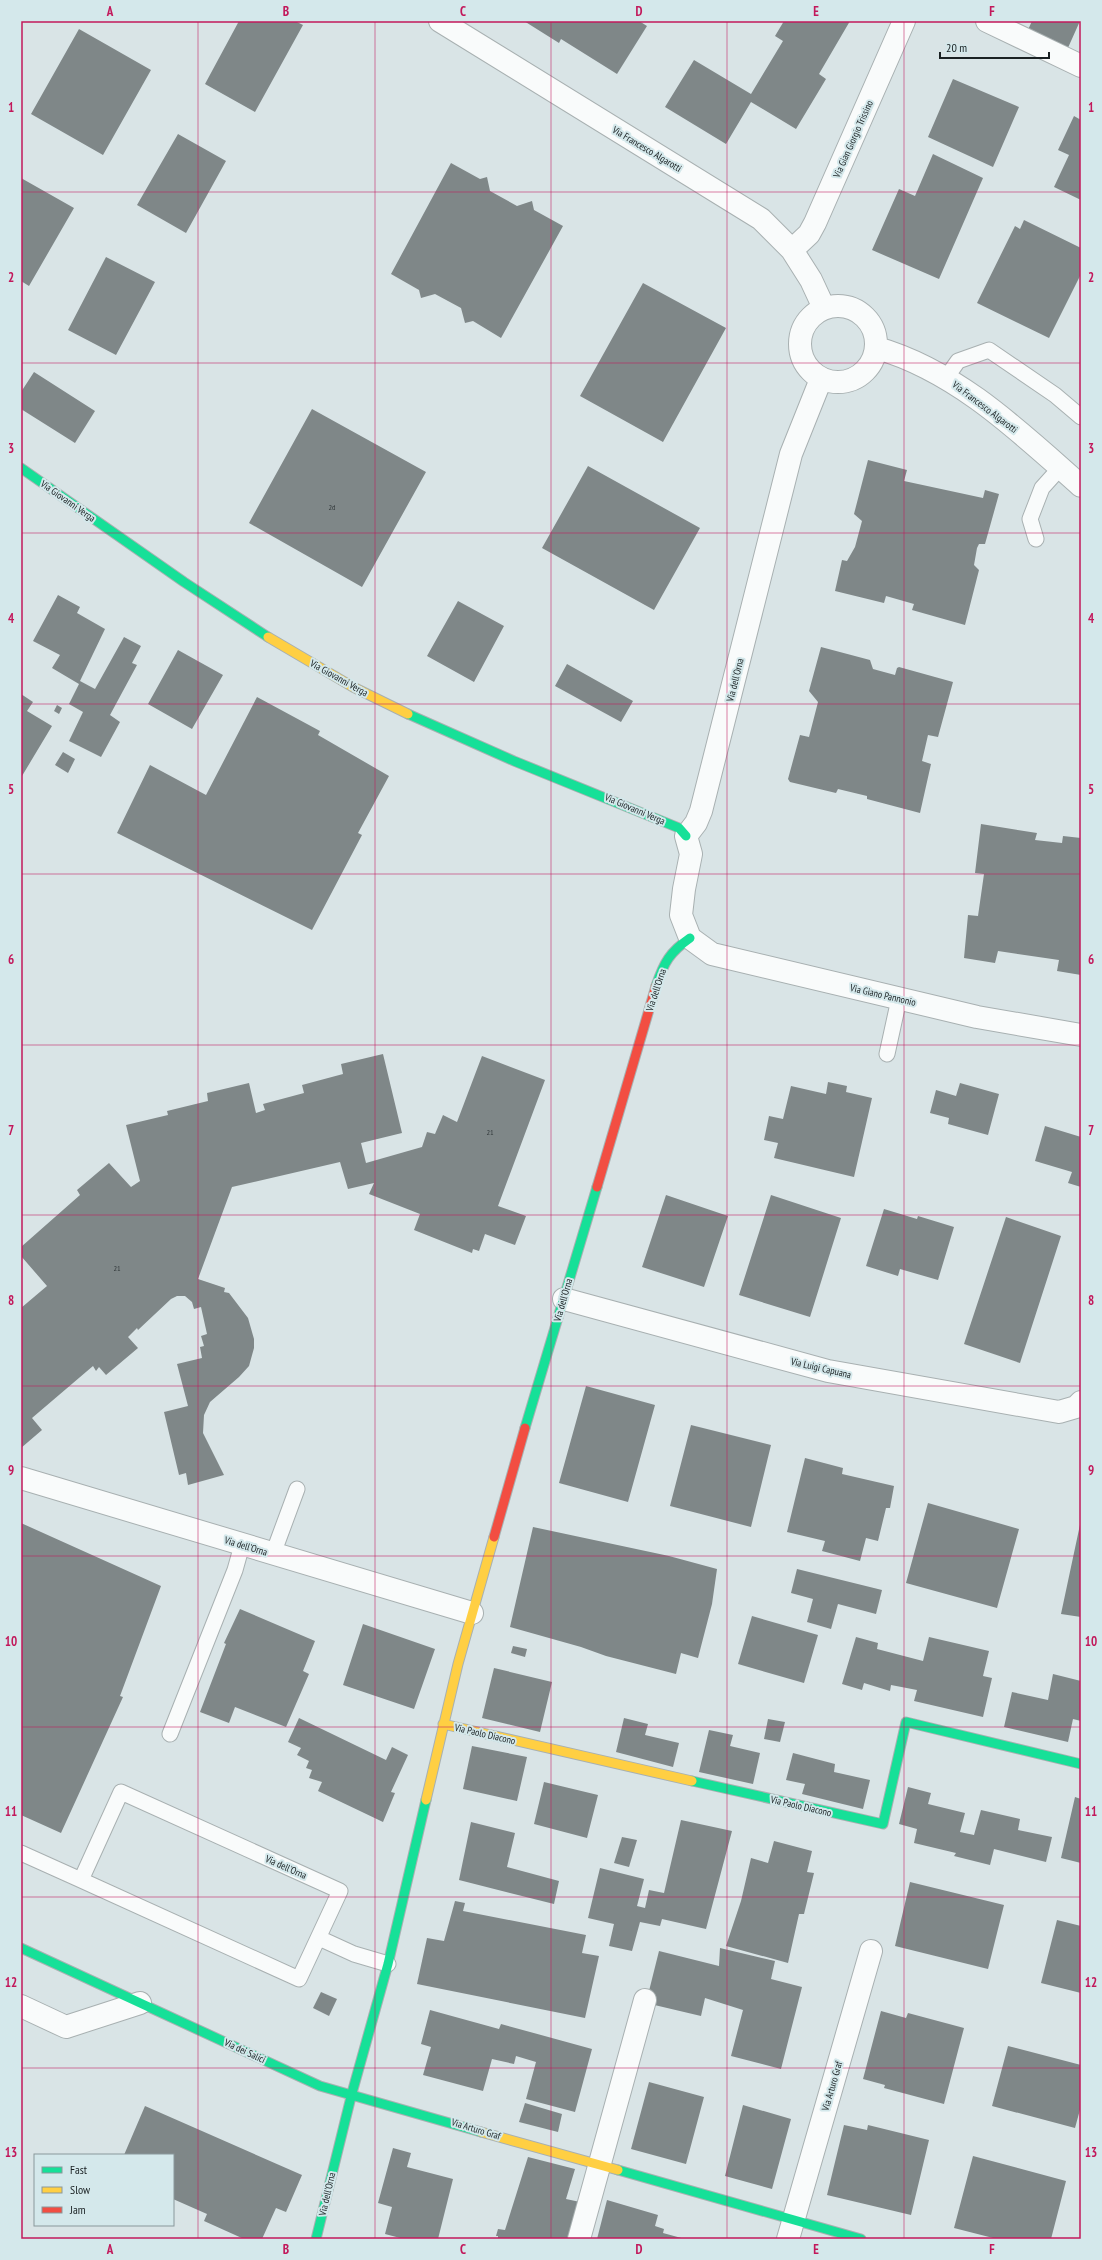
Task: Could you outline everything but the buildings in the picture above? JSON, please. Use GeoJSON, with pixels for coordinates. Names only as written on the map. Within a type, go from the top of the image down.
{"type":"FeatureCollection","features":[{"type":"Feature","properties":{"kind":"street","name":"Via Francesco Algarotti"},"geometry":{"type":"LineString","coordinates":[[440,21],[761,219],[792,250],[811,280],[824,308]]}},
{"type":"Feature","properties":{"kind":"street","name":"Via Gian Giorgio Trissino"},"geometry":{"type":"LineString","coordinates":[[792,250],[809,234],[815,223],[904,21]]}},
{"type":"Feature","properties":{"kind":"street"},"geometry":{"type":"LineString","coordinates":[[986,21],[1081,66]]}},
{"type":"Feature","properties":{"kind":"street"},"geometry":{"type":"LineString","coordinates":[[839,305],[855,309],[867,318],[875,332],[876,348],[872,362],[863,374],[850,381],[835,382],[821,379],[809,370],[801,357],[799,342],[802,328],[811,316],[824,308],[839,305]]}},
{"type":"Feature","properties":{"kind":"street","name":"Via Francesco Algarotti"},"geometry":{"type":"LineString","coordinates":[[876,348],[900,355],[933,370],[946,378],[990,409],[1081,486]]}},
{"type":"Feature","properties":{"kind":"street","name":"Via dell'Orna"},"geometry":{"type":"LineString","coordinates":[[686,836],[696,823],[701,811],[791,454],[821,379]]}},
{"type":"Feature","properties":{"kind":"street","name":"Via Giovanni Verga"},"geometry":{"type":"LineString","coordinates":[[21,468],[252,628],[353,687],[463,739],[679,828],[686,836]]}},
{"type":"Feature","properties":{"kind":"street"},"geometry":{"type":"LineString","coordinates":[[686,836],[691,854],[684,888],[681,915],[690,938]]}},
{"type":"Feature","properties":{"kind":"street","name":"Via dell'Orna"},"geometry":{"type":"LineString","coordinates":[[316,2239],[352,2093],[388,1964],[443,1724],[472,1612],[662,967],[673,950],[690,938]]}},
{"type":"Feature","properties":{"kind":"street","name":"Via Giano Pannonio"},"geometry":{"type":"LineString","coordinates":[[690,938],[712,954],[977,1017],[1081,1035]]}},
{"type":"Feature","properties":{"kind":"street","name":"Via Luigi Capuana"},"geometry":{"type":"LineString","coordinates":[[564,1299],[828,1371],[1059,1412],[1076,1407],[1081,1402]]}},
{"type":"Feature","properties":{"kind":"street","name":"Via dell'Orna"},"geometry":{"type":"LineString","coordinates":[[21,1478],[242,1545],[472,1612]]}},
{"type":"Feature","properties":{"kind":"street","name":"Via Paolo Diacono"},"geometry":{"type":"LineString","coordinates":[[443,1724],[883,1824],[906,1722],[1081,1764]]}},
{"type":"Feature","properties":{"kind":"street","name":"Via dei Salici"},"geometry":{"type":"LineString","coordinates":[[21,1948],[315,2084],[352,2093]]}},
{"type":"Feature","properties":{"kind":"street","name":"Via Arturo Graf"},"geometry":{"type":"LineString","coordinates":[[791,2230],[870,1951]]}},
{"type":"Feature","properties":{"kind":"street"},"geometry":{"type":"LineString","coordinates":[[579,2239],[645,2000]]}},
{"type":"Feature","properties":{"kind":"street"},"geometry":{"type":"LineString","coordinates":[[21,2006],[66,2027],[140,2003]]}},
{"type":"Feature","properties":{"kind":"street","name":"Via Arturo Graf"},"geometry":{"type":"LineString","coordinates":[[352,2093],[600,2166],[791,2230],[861,2239]]}},
{"type":"Feature","properties":{"kind":"lane"},"geometry":{"type":"LineString","coordinates":[[946,378],[958,361],[989,350],[1055,395],[1081,417]]}},
{"type":"Feature","properties":{"kind":"lane"},"geometry":{"type":"LineString","coordinates":[[1036,539],[1030,519],[1042,488],[1060,468]]}},
{"type":"Feature","properties":{"kind":"lane"},"geometry":{"type":"LineString","coordinates":[[887,1054],[899,999]]}},
{"type":"Feature","properties":{"kind":"lane"},"geometry":{"type":"LineString","coordinates":[[273,1554],[297,1489]]}},
{"type":"Feature","properties":{"kind":"lane"},"geometry":{"type":"LineString","coordinates":[[170,1734],[235,1570],[242,1545]]}},
{"type":"Feature","properties":{"kind":"lane","name":"Via dell'Orna"},"geometry":{"type":"LineString","coordinates":[[21,1854],[299,1979],[340,1891],[121,1792],[76,1878]]}},
{"type":"Feature","properties":{"kind":"lane"},"geometry":{"type":"LineString","coordinates":[[319,1938],[354,1954],[388,1964]]}},
{"type":"Feature","properties":{"kind":"traffic: fast"},"geometry":{"type":"LineString","coordinates":[[21,468],[184,582],[268,637]]}},
{"type":"Feature","properties":{"kind":"traffic: fast"},"geometry":{"type":"LineString","coordinates":[[408,714],[514,761],[679,828],[686,836]]}},
{"type":"Feature","properties":{"kind":"traffic: fast"},"geometry":{"type":"LineString","coordinates":[[656,986],[668,958],[677,948],[690,938]]}},
{"type":"Feature","properties":{"kind":"traffic: fast"},"geometry":{"type":"LineString","coordinates":[[525,1428],[597,1187]]}},
{"type":"Feature","properties":{"kind":"traffic: fast"},"geometry":{"type":"LineString","coordinates":[[692,1781],[883,1824],[906,1722],[1081,1764]]}},
{"type":"Feature","properties":{"kind":"traffic: fast"},"geometry":{"type":"LineString","coordinates":[[316,2239],[352,2093],[388,1964],[426,1800]]}},
{"type":"Feature","properties":{"kind":"traffic: fast"},"geometry":{"type":"LineString","coordinates":[[21,1948],[320,2086],[481,2132]]}},
{"type":"Feature","properties":{"kind":"traffic: fast"},"geometry":{"type":"LineString","coordinates":[[618,2170],[861,2239]]}},
{"type":"Feature","properties":{"kind":"traffic: slow"},"geometry":{"type":"LineString","coordinates":[[268,637],[353,687],[408,714]]}},
{"type":"Feature","properties":{"kind":"traffic: slow"},"geometry":{"type":"LineString","coordinates":[[426,1800],[458,1664],[494,1537]]}},
{"type":"Feature","properties":{"kind":"traffic: slow"},"geometry":{"type":"LineString","coordinates":[[443,1724],[692,1781]]}},
{"type":"Feature","properties":{"kind":"traffic: slow"},"geometry":{"type":"LineString","coordinates":[[481,2132],[618,2170]]}},
{"type":"Feature","properties":{"kind":"traffic: jam"},"geometry":{"type":"LineString","coordinates":[[597,1187],[656,986]]}},
{"type":"Feature","properties":{"kind":"traffic: jam"},"geometry":{"type":"LineString","coordinates":[[494,1537],[525,1428]]}}]}
